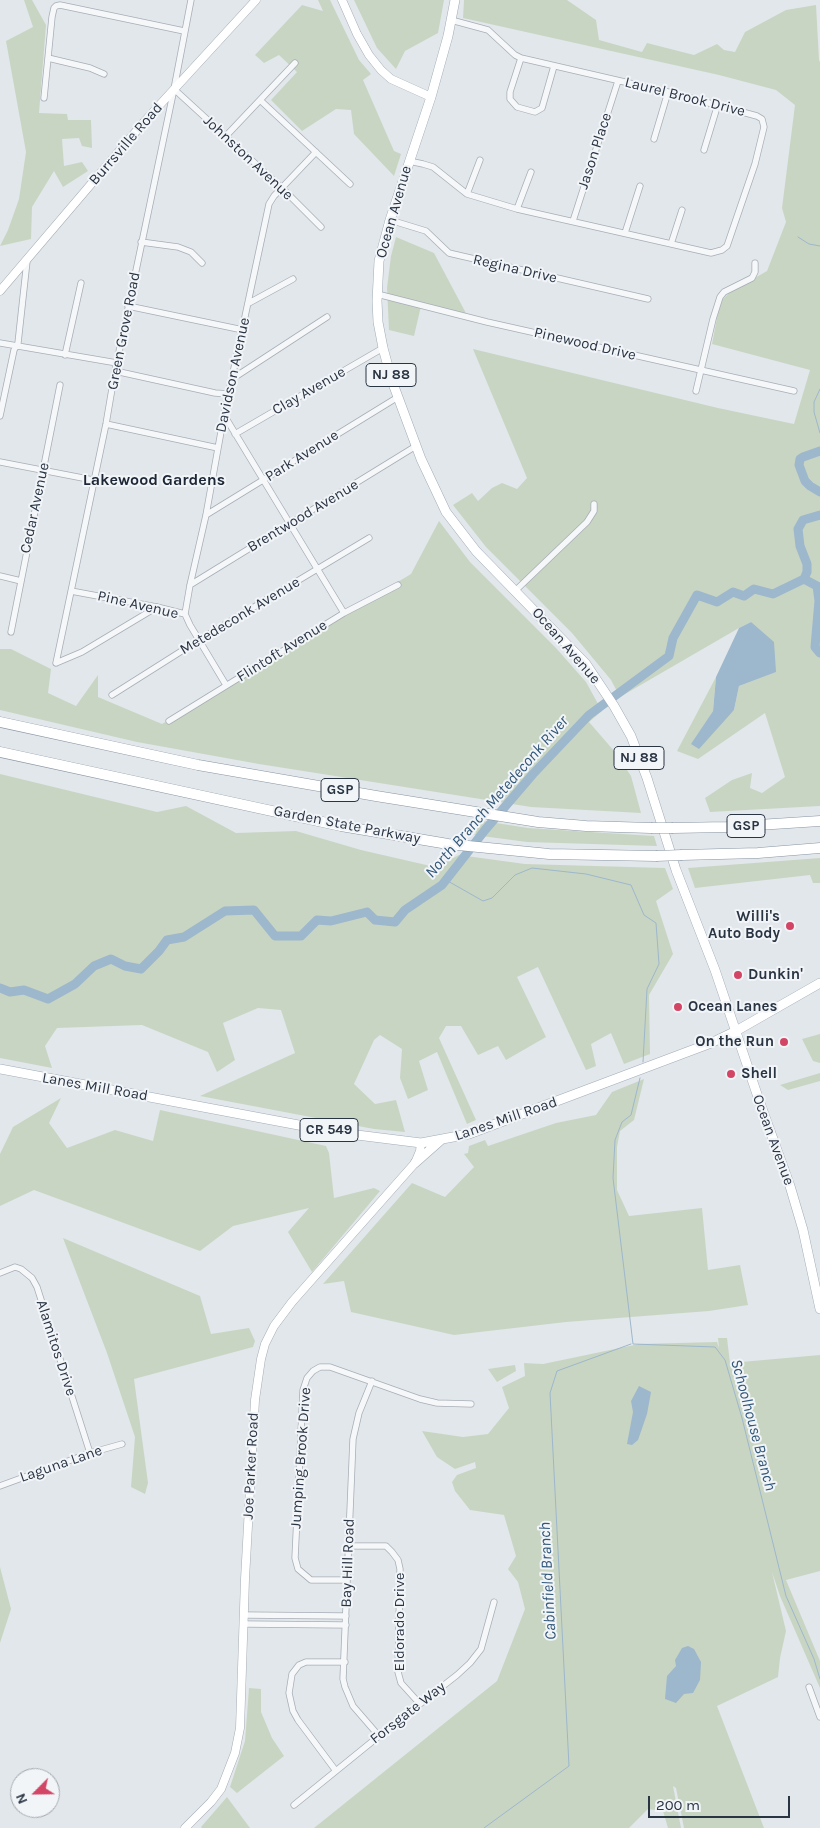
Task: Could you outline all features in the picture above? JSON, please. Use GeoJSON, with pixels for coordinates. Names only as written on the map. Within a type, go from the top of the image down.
{"type":"FeatureCollection","features":[{"type":"Feature","properties":{"kind":"highway","name":"Garden State Parkway"},"geometry":{"type":"LineString","coordinates":[[0,722],[198,765],[513,818],[586,826],[651,828],[727,827],[820,821]]}},
{"type":"Feature","properties":{"kind":"highway","name":"Garden State Parkway"},"geometry":{"type":"LineString","coordinates":[[0,752],[341,826],[488,849],[549,854],[682,856],[820,848]]}},
{"type":"Feature","properties":{"kind":"main road","name":"Ocean Avenue"},"geometry":{"type":"LineString","coordinates":[[455,0],[430,96],[390,220],[379,261],[378,322],[383,348],[416,446],[446,512],[476,551],[586,664],[631,736],[795,1201],[820,1309]]}},
{"type":"Feature","properties":{"kind":"main road","name":"CR 549"},"geometry":{"type":"LineString","coordinates":[[736,1031],[820,983]]}},
{"type":"Feature","properties":{"kind":"main road","name":"Lanes Mill Road"},"geometry":{"type":"LineString","coordinates":[[0,1068],[341,1133],[421,1144],[469,1134],[534,1111],[695,1050],[736,1031]]}},
{"type":"Feature","properties":{"kind":"main road"},"geometry":{"type":"LineString","coordinates":[[416,1163],[441,1140]]}},
{"type":"Feature","properties":{"kind":"street","name":"Green Grove Road"},"geometry":{"type":"LineString","coordinates":[[157,607],[82,652],[56,663],[106,424],[116,363],[174,89],[190,0]]}},
{"type":"Feature","properties":{"kind":"street","name":"Burrsville Road"},"geometry":{"type":"LineString","coordinates":[[0,291],[139,127],[256,0]]}},
{"type":"Feature","properties":{"kind":"street"},"geometry":{"type":"LineString","coordinates":[[342,0],[357,34],[369,55],[381,70],[392,79],[430,96]]}},
{"type":"Feature","properties":{"kind":"street"},"geometry":{"type":"LineString","coordinates":[[44,98],[54,8],[58,6],[184,31]]}},
{"type":"Feature","properties":{"kind":"street","name":"Laurel Brook Drive"},"geometry":{"type":"LineString","coordinates":[[409,162],[432,167],[467,194],[517,209],[712,253],[725,249],[727,246],[755,164],[764,127],[762,119],[750,113],[521,58],[515,55],[488,30],[451,20]]}},
{"type":"Feature","properties":{"kind":"street"},"geometry":{"type":"LineString","coordinates":[[48,58],[90,68],[104,74]]}},
{"type":"Feature","properties":{"kind":"street"},"geometry":{"type":"LineString","coordinates":[[521,58],[510,92],[510,99],[517,107],[528,111],[537,112],[542,108],[554,66]]}},
{"type":"Feature","properties":{"kind":"street"},"geometry":{"type":"LineString","coordinates":[[225,137],[295,63]]}},
{"type":"Feature","properties":{"kind":"street","name":"Jason Place"},"geometry":{"type":"LineString","coordinates":[[573,221],[618,81]]}},
{"type":"Feature","properties":{"kind":"street","name":"Johnston Avenue"},"geometry":{"type":"LineString","coordinates":[[174,89],[282,188],[321,227]]}},
{"type":"Feature","properties":{"kind":"street"},"geometry":{"type":"LineString","coordinates":[[654,139],[668,92]]}},
{"type":"Feature","properties":{"kind":"street"},"geometry":{"type":"LineString","coordinates":[[260,100],[350,184]]}},
{"type":"Feature","properties":{"kind":"street"},"geometry":{"type":"LineString","coordinates":[[704,150],[718,104]]}},
{"type":"Feature","properties":{"kind":"street","name":"Davidson Avenue"},"geometry":{"type":"LineString","coordinates":[[185,614],[267,210],[274,196],[316,152]]}},
{"type":"Feature","properties":{"kind":"street"},"geometry":{"type":"LineString","coordinates":[[467,194],[480,160]]}},
{"type":"Feature","properties":{"kind":"street"},"geometry":{"type":"LineString","coordinates":[[517,209],[531,172]]}},
{"type":"Feature","properties":{"kind":"street"},"geometry":{"type":"LineString","coordinates":[[625,232],[640,186]]}},
{"type":"Feature","properties":{"kind":"street"},"geometry":{"type":"LineString","coordinates":[[671,244],[682,210]]}},
{"type":"Feature","properties":{"kind":"street","name":"Regina Drive"},"geometry":{"type":"LineString","coordinates":[[390,220],[426,231],[449,253],[648,299]]}},
{"type":"Feature","properties":{"kind":"street"},"geometry":{"type":"LineString","coordinates":[[142,242],[178,247],[191,252],[202,264]]}},
{"type":"Feature","properties":{"kind":"street"},"geometry":{"type":"LineString","coordinates":[[0,416],[16,346],[27,260]]}},
{"type":"Feature","properties":{"kind":"street"},"geometry":{"type":"LineString","coordinates":[[696,391],[720,297],[724,292],[752,278],[755,272],[755,263]]}},
{"type":"Feature","properties":{"kind":"street"},"geometry":{"type":"LineString","coordinates":[[249,303],[293,280]]}},
{"type":"Feature","properties":{"kind":"street"},"geometry":{"type":"LineString","coordinates":[[65,355],[81,283]]}},
{"type":"Feature","properties":{"kind":"street","name":"Pinewood Drive"},"geometry":{"type":"LineString","coordinates":[[377,294],[487,322],[794,391]]}},
{"type":"Feature","properties":{"kind":"street"},"geometry":{"type":"LineString","coordinates":[[128,306],[243,330]]}},
{"type":"Feature","properties":{"kind":"street"},"geometry":{"type":"LineString","coordinates":[[232,379],[328,317]]}},
{"type":"Feature","properties":{"kind":"street"},"geometry":{"type":"LineString","coordinates":[[0,343],[116,363]]}},
{"type":"Feature","properties":{"kind":"street","name":"Clay Avenue"},"geometry":{"type":"LineString","coordinates":[[235,434],[383,348]]}},
{"type":"Feature","properties":{"kind":"street"},"geometry":{"type":"LineString","coordinates":[[115,371],[215,393],[229,394]]}},
{"type":"Feature","properties":{"kind":"street","name":"Cedar Avenue"},"geometry":{"type":"LineString","coordinates":[[11,632],[60,384]]}},
{"type":"Feature","properties":{"kind":"street","name":"Park Avenue"},"geometry":{"type":"LineString","coordinates":[[206,515],[398,397]]}},
{"type":"Feature","properties":{"kind":"street"},"geometry":{"type":"LineString","coordinates":[[224,415],[344,613]]}},
{"type":"Feature","properties":{"kind":"street"},"geometry":{"type":"LineString","coordinates":[[106,424],[218,448]]}},
{"type":"Feature","properties":{"kind":"street","name":"Brentwood Avenue"},"geometry":{"type":"LineString","coordinates":[[190,585],[416,446]]}},
{"type":"Feature","properties":{"kind":"street"},"geometry":{"type":"LineString","coordinates":[[0,462],[93,480]]}},
{"type":"Feature","properties":{"kind":"street"},"geometry":{"type":"LineString","coordinates":[[515,591],[587,522],[594,511],[594,504]]}},
{"type":"Feature","properties":{"kind":"street","name":"Metedeconk Avenue"},"geometry":{"type":"LineString","coordinates":[[112,694],[369,538]]}},
{"type":"Feature","properties":{"kind":"street"},"geometry":{"type":"LineString","coordinates":[[0,576],[20,581]]}},
{"type":"Feature","properties":{"kind":"street","name":"Flintoft Avenue"},"geometry":{"type":"LineString","coordinates":[[169,721],[344,613],[398,585]]}},
{"type":"Feature","properties":{"kind":"street","name":"Pine Avenue"},"geometry":{"type":"LineString","coordinates":[[71,591],[185,614],[226,685]]}},
{"type":"Feature","properties":{"kind":"street","name":"Joe Parker Road"},"geometry":{"type":"LineString","coordinates":[[185,1828],[221,1789],[235,1753],[240,1728],[255,1400],[265,1344],[274,1326],[292,1302],[416,1163],[421,1144]]}},
{"type":"Feature","properties":{"kind":"street","name":"Alamitos Drive"},"geometry":{"type":"LineString","coordinates":[[0,1273],[15,1267],[21,1269],[32,1278],[37,1287],[90,1453]]}},
{"type":"Feature","properties":{"kind":"street","name":"Jumping Brook Drive"},"geometry":{"type":"LineString","coordinates":[[346,1580],[311,1580],[298,1569],[295,1558],[303,1390],[307,1378],[320,1367],[330,1367],[437,1404],[470,1404]]}},
{"type":"Feature","properties":{"kind":"street","name":"Bay Hill Road"},"geometry":{"type":"LineString","coordinates":[[372,1381],[359,1413],[353,1438],[346,1580],[344,1679],[353,1706],[379,1736]]}},
{"type":"Feature","properties":{"kind":"street","name":"Laguna Lane"},"geometry":{"type":"LineString","coordinates":[[0,1486],[90,1453],[122,1444]]}},
{"type":"Feature","properties":{"kind":"street","name":"Eldorado Drive"},"geometry":{"type":"LineString","coordinates":[[348,1546],[386,1546],[398,1560],[400,1569],[398,1672],[401,1683],[420,1704]]}},
{"type":"Feature","properties":{"kind":"street","name":"Forsgate Way"},"geometry":{"type":"LineString","coordinates":[[294,1805],[470,1663],[481,1649],[494,1602]]}},
{"type":"Feature","properties":{"kind":"street"},"geometry":{"type":"LineString","coordinates":[[244,1615],[346,1616]]}},
{"type":"Feature","properties":{"kind":"street"},"geometry":{"type":"LineString","coordinates":[[244,1624],[346,1625]]}},
{"type":"Feature","properties":{"kind":"street"},"geometry":{"type":"LineString","coordinates":[[336,1771],[298,1720],[293,1711],[289,1693],[292,1674],[299,1665],[306,1662],[345,1662]]}},
{"type":"Feature","properties":{"kind":"street"},"geometry":{"type":"LineString","coordinates":[[809,1687],[820,1717]]}},
{"type":"Feature","properties":{"kind":"green space"},"geometry":{"type":"Polygon","coordinates":[[[24,0],[32,0],[46,25],[39,113],[67,114],[68,120],[91,120],[92,148],[82,146],[79,138],[62,139],[64,166],[82,162],[88,171],[63,187],[54,171],[32,207],[31,239],[0,246],[19,199],[26,152],[6,41],[33,27],[24,0]]]}},
{"type":"Feature","properties":{"kind":"green space"},"geometry":{"type":"Polygon","coordinates":[[[318,0],[330,0],[359,60],[371,74],[363,80],[394,151],[401,154],[394,176],[354,134],[351,110],[336,109],[302,131],[271,100],[297,72],[279,55],[264,63],[255,55],[302,5],[323,11],[318,0]]]}},
{"type":"Feature","properties":{"kind":"green space"},"geometry":{"type":"Polygon","coordinates":[[[354,0],[444,0],[438,33],[405,51],[396,69],[377,48],[354,0]]]}},
{"type":"Feature","properties":{"kind":"green space"},"geometry":{"type":"Polygon","coordinates":[[[464,0],[567,0],[596,20],[599,40],[642,52],[647,43],[694,55],[717,44],[724,50],[735,52],[745,32],[786,10],[816,5],[820,62],[820,806],[710,812],[705,798],[732,780],[752,773],[750,788],[762,793],[785,777],[765,713],[698,759],[677,751],[716,677],[713,711],[692,744],[734,710],[739,686],[775,672],[751,622],[620,697],[611,680],[572,633],[486,547],[453,505],[472,493],[478,501],[492,488],[502,483],[517,489],[527,478],[473,349],[718,408],[794,424],[810,370],[712,344],[720,302],[730,292],[767,271],[786,222],[782,208],[795,105],[776,90],[719,75],[463,18],[464,0]]]}},
{"type":"Feature","properties":{"kind":"green space"},"geometry":{"type":"Polygon","coordinates":[[[396,237],[434,253],[468,317],[421,306],[414,336],[389,330],[387,288],[391,256],[396,237]]]}},
{"type":"Feature","properties":{"kind":"green space"},"geometry":{"type":"Polygon","coordinates":[[[439,521],[470,562],[556,648],[586,682],[602,711],[589,722],[615,752],[631,776],[641,813],[531,807],[259,764],[137,742],[0,710],[0,649],[11,649],[51,669],[48,693],[76,706],[98,675],[98,697],[162,724],[411,574],[439,521]]]}},
{"type":"Feature","properties":{"kind":"green space"},"geometry":{"type":"Polygon","coordinates":[[[0,774],[157,812],[186,806],[236,833],[296,831],[361,850],[435,867],[459,855],[525,864],[665,868],[673,889],[656,901],[673,954],[649,995],[650,1054],[624,1064],[611,1033],[591,1044],[596,1066],[586,1070],[538,967],[517,977],[546,1037],[506,1060],[498,1046],[478,1055],[461,1026],[446,1026],[439,1038],[476,1120],[467,1124],[437,1052],[419,1061],[428,1090],[408,1099],[400,1078],[402,1049],[380,1035],[374,1040],[354,1084],[375,1104],[396,1100],[405,1132],[374,1129],[200,1096],[295,1053],[281,1010],[258,1008],[223,1023],[235,1060],[217,1072],[208,1052],[142,1025],[57,1028],[45,1046],[52,1068],[0,1058],[0,774]]]}},
{"type":"Feature","properties":{"kind":"green space"},"geometry":{"type":"Polygon","coordinates":[[[471,819],[528,828],[654,836],[657,846],[527,842],[474,835],[476,833],[471,819]]]}},
{"type":"Feature","properties":{"kind":"green space"},"geometry":{"type":"Polygon","coordinates":[[[820,858],[820,883],[813,883],[810,875],[695,888],[688,868],[820,858]]]}},
{"type":"Feature","properties":{"kind":"green space"},"geometry":{"type":"Polygon","coordinates":[[[820,1034],[820,1063],[813,1061],[802,1039],[820,1034]]]}},
{"type":"Feature","properties":{"kind":"green space"},"geometry":{"type":"Polygon","coordinates":[[[820,1073],[820,1081],[788,1090],[780,1085],[820,1073]]]}},
{"type":"Feature","properties":{"kind":"green space"},"geometry":{"type":"Polygon","coordinates":[[[644,1079],[634,1120],[620,1131],[617,1147],[617,1190],[629,1216],[702,1208],[708,1270],[740,1265],[748,1305],[709,1311],[566,1322],[454,1335],[351,1312],[344,1281],[323,1284],[412,1183],[445,1197],[474,1167],[464,1154],[468,1153],[469,1146],[485,1140],[488,1146],[556,1123],[596,1115],[612,1092],[644,1079]]]}},
{"type":"Feature","properties":{"kind":"green space"},"geometry":{"type":"Polygon","coordinates":[[[61,1098],[49,1123],[67,1148],[115,1130],[153,1141],[160,1110],[326,1146],[329,1153],[334,1198],[374,1188],[380,1191],[312,1272],[288,1232],[309,1208],[233,1226],[200,1251],[34,1190],[0,1206],[0,1154],[13,1127],[61,1098]]]}},
{"type":"Feature","properties":{"kind":"green space"},"geometry":{"type":"Polygon","coordinates":[[[63,1238],[200,1296],[211,1334],[249,1328],[255,1341],[253,1347],[134,1379],[148,1483],[145,1494],[131,1487],[135,1437],[107,1353],[63,1238]]]}},
{"type":"Feature","properties":{"kind":"green space"},"geometry":{"type":"Polygon","coordinates":[[[718,1338],[727,1338],[730,1363],[820,1355],[820,1571],[786,1580],[820,1661],[820,1688],[780,1596],[772,1572],[786,1631],[778,1677],[717,1706],[764,1828],[684,1828],[676,1788],[673,1786],[681,1828],[668,1828],[663,1811],[648,1809],[629,1828],[314,1828],[497,1681],[525,1609],[518,1582],[508,1569],[516,1556],[504,1515],[470,1510],[455,1491],[452,1482],[457,1475],[476,1468],[475,1462],[455,1469],[437,1457],[422,1431],[463,1437],[488,1434],[509,1408],[502,1387],[525,1376],[524,1363],[543,1364],[639,1344],[717,1342],[719,1348],[718,1338]]]}},
{"type":"Feature","properties":{"kind":"green space"},"geometry":{"type":"Polygon","coordinates":[[[515,1365],[516,1371],[497,1382],[488,1369],[515,1365]]]}},
{"type":"Feature","properties":{"kind":"green space"},"geometry":{"type":"Polygon","coordinates":[[[0,1567],[11,1609],[0,1643],[0,1567]]]}},
{"type":"Feature","properties":{"kind":"green space"},"geometry":{"type":"Polygon","coordinates":[[[249,1688],[261,1689],[261,1712],[272,1738],[284,1756],[237,1793],[230,1787],[245,1741],[249,1688]]]}},
{"type":"Feature","properties":{"kind":"green space"},"geometry":{"type":"Polygon","coordinates":[[[227,1797],[250,1828],[202,1828],[201,1827],[227,1797]]]}},
{"type":"Feature","properties":{"kind":"water"},"geometry":{"type":"Polygon","coordinates":[[[751,622],[774,642],[776,672],[739,686],[734,710],[699,749],[691,744],[713,711],[716,677],[739,628],[751,622]]]}},
{"type":"Feature","properties":{"kind":"water"},"geometry":{"type":"Polygon","coordinates":[[[639,1386],[651,1392],[647,1414],[638,1440],[632,1445],[627,1444],[633,1412],[631,1401],[639,1386]]]}},
{"type":"Feature","properties":{"kind":"water"},"geometry":{"type":"Polygon","coordinates":[[[688,1646],[694,1649],[701,1662],[700,1680],[693,1693],[684,1694],[676,1703],[665,1699],[667,1676],[676,1666],[675,1660],[682,1648],[688,1646]]]}},
{"type":"Feature","properties":{"kind":"waterway"},"geometry":{"type":"LineString","coordinates":[[798,237],[809,244],[820,246]]}},
{"type":"Feature","properties":{"kind":"waterway"},"geometry":{"type":"LineString","coordinates":[[820,389],[814,402],[814,412],[820,433]]}},
{"type":"Feature","properties":{"kind":"waterway"},"geometry":{"type":"LineString","coordinates":[[820,451],[803,457],[800,459],[799,465],[805,481],[820,492]]}},
{"type":"Feature","properties":{"kind":"waterway"},"geometry":{"type":"LineString","coordinates":[[804,579],[807,572],[807,564],[800,546],[798,529],[803,520],[820,515]]}},
{"type":"Feature","properties":{"kind":"waterway"},"geometry":{"type":"LineString","coordinates":[[804,579],[817,586],[819,601],[815,647],[820,653]]}},
{"type":"Feature","properties":{"kind":"waterway","name":"North Branch Metedeconk River"},"geometry":{"type":"LineString","coordinates":[[0,988],[10,992],[24,990],[48,999],[75,984],[94,966],[111,959],[125,966],[141,969],[167,940],[184,937],[225,911],[254,910],[275,936],[301,936],[317,920],[331,921],[367,912],[375,920],[395,922],[405,910],[442,885],[485,830],[533,774],[589,715],[669,656],[673,638],[697,595],[717,602],[733,592],[744,596],[754,589],[773,594],[804,579]]}},
{"type":"Feature","properties":{"kind":"waterway","name":"Schoolhouse Branch"},"geometry":{"type":"LineString","coordinates":[[446,880],[483,901],[492,898],[515,875],[532,868],[586,874],[631,885],[644,915],[656,923],[659,964],[647,989],[643,1062]]}},
{"type":"Feature","properties":{"kind":"waterway","name":"Schoolhouse Branch"},"geometry":{"type":"LineString","coordinates":[[640,1078],[631,1115],[622,1122],[615,1140],[613,1178],[633,1344],[715,1347],[725,1360],[742,1418],[786,1596],[814,1659],[820,1679]]}},
{"type":"Feature","properties":{"kind":"waterway","name":"Cabinfield Branch"},"geometry":{"type":"LineString","coordinates":[[484,1828],[569,1766],[550,1393],[557,1371],[631,1344]]}},
{"type":"Feature","properties":{"kind":"place","name":"Willi's Auto Body"},"geometry":{"type":"Point","coordinates":[790,926]}},
{"type":"Feature","properties":{"kind":"place","name":"Dunkin'"},"geometry":{"type":"Point","coordinates":[738,975]}},
{"type":"Feature","properties":{"kind":"place","name":"Ocean Lanes"},"geometry":{"type":"Point","coordinates":[678,1007]}},
{"type":"Feature","properties":{"kind":"place","name":"On the Run"},"geometry":{"type":"Point","coordinates":[784,1042]}},
{"type":"Feature","properties":{"kind":"place","name":"Shell"},"geometry":{"type":"Point","coordinates":[731,1074]}},
{"type":"Feature","properties":{"kind":"district","name":"Lakewood Gardens"},"geometry":{"type":"Point","coordinates":[154,480]}}]}
